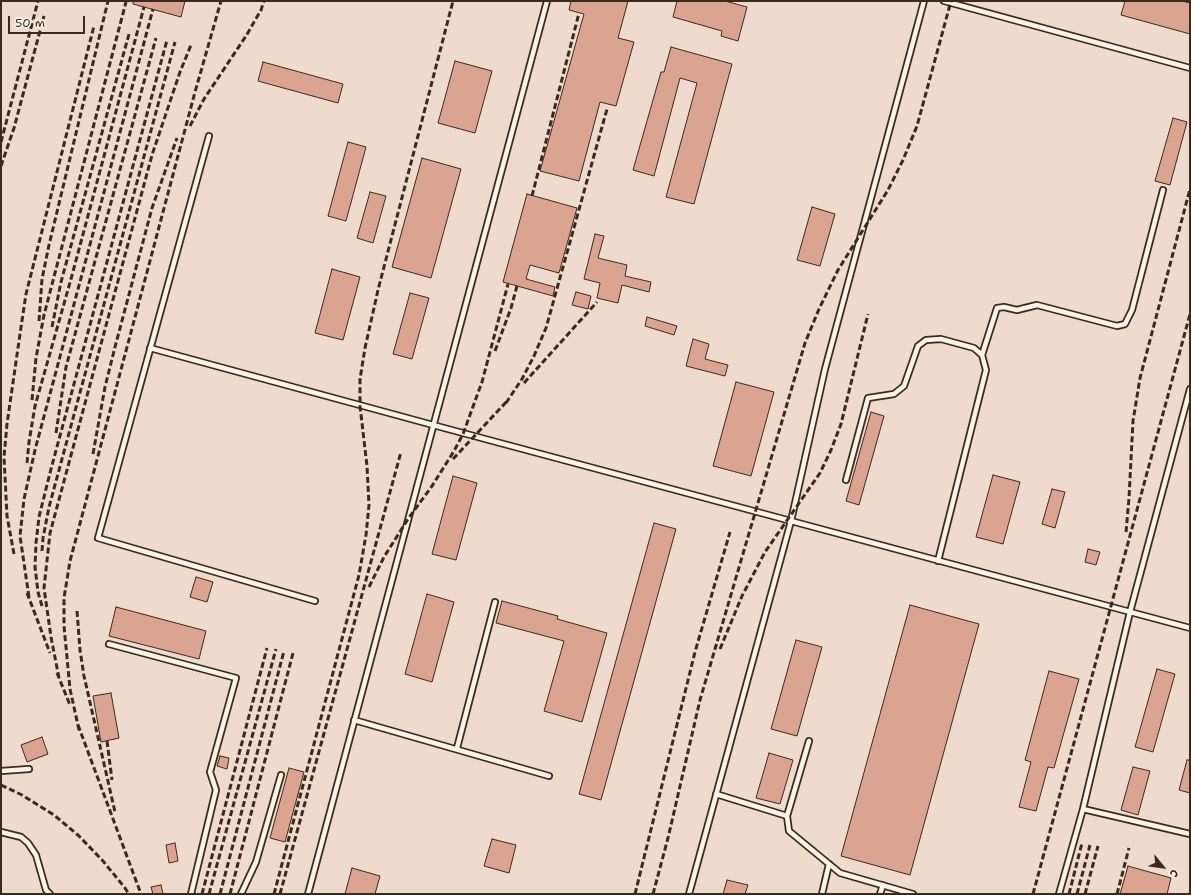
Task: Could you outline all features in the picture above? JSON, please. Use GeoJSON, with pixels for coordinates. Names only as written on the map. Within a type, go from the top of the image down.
{"type":"FeatureCollection","features":[{"type":"Feature","properties":{"kind":"lane"},"geometry":{"type":"LineString","coordinates":[[308,894],[547,1]]}},
{"type":"Feature","properties":{"kind":"lane"},"geometry":{"type":"LineString","coordinates":[[689,894],[791,521],[825,369],[924,1]]}},
{"type":"Feature","properties":{"kind":"lane"},"geometry":{"type":"LineString","coordinates":[[944,1],[1190,68]]}},
{"type":"Feature","properties":{"kind":"lane"},"geometry":{"type":"LineString","coordinates":[[209,136],[98,538],[315,601]]}},
{"type":"Feature","properties":{"kind":"lane"},"geometry":{"type":"LineString","coordinates":[[938,561],[986,370],[982,355],[997,308],[1004,307],[1017,310],[1037,305],[1117,326],[1125,324],[1132,310],[1163,190]]}},
{"type":"Feature","properties":{"kind":"lane"},"geometry":{"type":"LineString","coordinates":[[846,480],[868,398],[894,394],[904,386],[918,346],[926,340],[941,339],[974,348],[982,355]]}},
{"type":"Feature","properties":{"kind":"lane"},"geometry":{"type":"LineString","coordinates":[[150,348],[1190,628]]}},
{"type":"Feature","properties":{"kind":"lane"},"geometry":{"type":"LineString","coordinates":[[1059,894],[1083,809],[1130,612],[1190,389]]}},
{"type":"Feature","properties":{"kind":"lane"},"geometry":{"type":"LineString","coordinates":[[457,748],[495,602]]}},
{"type":"Feature","properties":{"kind":"lane"},"geometry":{"type":"LineString","coordinates":[[109,644],[236,678],[210,772],[216,790],[191,894]]}},
{"type":"Feature","properties":{"kind":"lane"},"geometry":{"type":"LineString","coordinates":[[354,720],[457,748],[549,776]]}},
{"type":"Feature","properties":{"kind":"lane"},"geometry":{"type":"LineString","coordinates":[[809,741],[787,816],[789,831],[840,873],[913,894]]}},
{"type":"Feature","properties":{"kind":"lane"},"geometry":{"type":"LineString","coordinates":[[1,771],[29,769]]}},
{"type":"Feature","properties":{"kind":"lane"},"geometry":{"type":"LineString","coordinates":[[241,894],[256,862],[281,775]]}},
{"type":"Feature","properties":{"kind":"lane"},"geometry":{"type":"LineString","coordinates":[[716,794],[787,816]]}},
{"type":"Feature","properties":{"kind":"lane"},"geometry":{"type":"LineString","coordinates":[[1083,809],[1190,834]]}},
{"type":"Feature","properties":{"kind":"lane"},"geometry":{"type":"LineString","coordinates":[[1,832],[21,837],[28,843],[36,855],[46,890],[50,894]]}},
{"type":"Feature","properties":{"kind":"lane"},"geometry":{"type":"LineString","coordinates":[[822,894],[829,864]]}},
{"type":"Feature","properties":{"kind":"lane"},"geometry":{"type":"LineString","coordinates":[[880,894],[883,885]]}},
{"type":"Feature","properties":{"kind":"building"},"geometry":{"type":"Polygon","coordinates":[[[133,1],[185,1],[181,17],[133,4],[133,1]]]}},
{"type":"Feature","properties":{"kind":"building"},"geometry":{"type":"Polygon","coordinates":[[[571,1],[628,1],[618,38],[634,42],[616,106],[600,102],[579,181],[540,171],[584,14],[569,10],[571,1]]]}},
{"type":"Feature","properties":{"kind":"building"},"geometry":{"type":"Polygon","coordinates":[[[677,1],[725,1],[747,7],[738,41],[721,36],[722,31],[673,17],[677,1]]]}},
{"type":"Feature","properties":{"kind":"building"},"geometry":{"type":"Polygon","coordinates":[[[1125,1],[1182,1],[1190,3],[1190,34],[1121,15],[1125,1]]]}},
{"type":"Feature","properties":{"kind":"building"},"geometry":{"type":"Polygon","coordinates":[[[671,47],[732,64],[694,204],[666,197],[697,83],[680,78],[654,176],[633,170],[661,72],[664,72],[671,47]]]}},
{"type":"Feature","properties":{"kind":"building"},"geometry":{"type":"Polygon","coordinates":[[[455,61],[492,71],[475,133],[438,123],[455,61]]]}},
{"type":"Feature","properties":{"kind":"building"},"geometry":{"type":"Polygon","coordinates":[[[263,62],[343,84],[338,103],[258,81],[263,62]]]}},
{"type":"Feature","properties":{"kind":"building"},"geometry":{"type":"Polygon","coordinates":[[[1173,118],[1187,122],[1170,185],[1155,181],[1173,118]]]}},
{"type":"Feature","properties":{"kind":"building"},"geometry":{"type":"Polygon","coordinates":[[[348,142],[366,147],[346,221],[328,216],[348,142]]]}},
{"type":"Feature","properties":{"kind":"building"},"geometry":{"type":"Polygon","coordinates":[[[422,158],[461,169],[431,278],[392,267],[422,158]]]}},
{"type":"Feature","properties":{"kind":"building"},"geometry":{"type":"Polygon","coordinates":[[[370,192],[386,196],[373,243],[357,238],[370,192]]]}},
{"type":"Feature","properties":{"kind":"building"},"geometry":{"type":"Polygon","coordinates":[[[527,194],[577,208],[559,273],[530,265],[526,279],[555,287],[553,296],[503,282],[527,194]]]}},
{"type":"Feature","properties":{"kind":"building"},"geometry":{"type":"Polygon","coordinates":[[[812,207],[835,214],[820,266],[797,260],[812,207]]]}},
{"type":"Feature","properties":{"kind":"building"},"geometry":{"type":"Polygon","coordinates":[[[595,234],[604,236],[598,258],[627,265],[625,276],[651,282],[649,292],[622,285],[618,303],[597,298],[600,283],[584,279],[595,234]]]}},
{"type":"Feature","properties":{"kind":"building"},"geometry":{"type":"Polygon","coordinates":[[[332,269],[360,277],[343,340],[315,333],[332,269]]]}},
{"type":"Feature","properties":{"kind":"building"},"geometry":{"type":"Polygon","coordinates":[[[576,292],[591,296],[588,309],[572,305],[576,292]]]}},
{"type":"Feature","properties":{"kind":"building"},"geometry":{"type":"Polygon","coordinates":[[[410,293],[429,298],[412,359],[393,354],[410,293]]]}},
{"type":"Feature","properties":{"kind":"building"},"geometry":{"type":"Polygon","coordinates":[[[647,317],[677,326],[674,335],[645,326],[647,317]]]}},
{"type":"Feature","properties":{"kind":"building"},"geometry":{"type":"Polygon","coordinates":[[[693,339],[709,344],[705,359],[728,365],[725,376],[686,366],[693,339]]]}},
{"type":"Feature","properties":{"kind":"building"},"geometry":{"type":"Polygon","coordinates":[[[736,382],[774,392],[751,476],[713,466],[736,382]]]}},
{"type":"Feature","properties":{"kind":"building"},"geometry":{"type":"Polygon","coordinates":[[[871,412],[884,416],[859,505],[846,501],[871,412]]]}},
{"type":"Feature","properties":{"kind":"building"},"geometry":{"type":"Polygon","coordinates":[[[993,475],[1020,482],[1003,544],[976,537],[993,475]]]}},
{"type":"Feature","properties":{"kind":"building"},"geometry":{"type":"Polygon","coordinates":[[[453,476],[477,483],[456,560],[432,554],[453,476]]]}},
{"type":"Feature","properties":{"kind":"building"},"geometry":{"type":"Polygon","coordinates":[[[1052,489],[1065,492],[1055,528],[1042,524],[1052,489]]]}},
{"type":"Feature","properties":{"kind":"building"},"geometry":{"type":"Polygon","coordinates":[[[654,523],[676,529],[601,800],[579,794],[654,523]]]}},
{"type":"Feature","properties":{"kind":"building"},"geometry":{"type":"Polygon","coordinates":[[[1088,549],[1100,552],[1096,565],[1085,562],[1088,549]]]}},
{"type":"Feature","properties":{"kind":"building"},"geometry":{"type":"Polygon","coordinates":[[[196,577],[213,582],[207,602],[190,597],[196,577]]]}},
{"type":"Feature","properties":{"kind":"building"},"geometry":{"type":"Polygon","coordinates":[[[427,594],[454,602],[432,682],[405,674],[427,594]]]}},
{"type":"Feature","properties":{"kind":"building"},"geometry":{"type":"Polygon","coordinates":[[[502,601],[558,616],[557,619],[607,633],[582,722],[544,711],[564,641],[496,623],[502,601]]]}},
{"type":"Feature","properties":{"kind":"building"},"geometry":{"type":"Polygon","coordinates":[[[910,605],[979,624],[910,875],[841,856],[910,605]]]}},
{"type":"Feature","properties":{"kind":"building"},"geometry":{"type":"Polygon","coordinates":[[[116,607],[206,631],[199,659],[109,636],[116,607]]]}},
{"type":"Feature","properties":{"kind":"building"},"geometry":{"type":"Polygon","coordinates":[[[796,640],[822,647],[797,736],[771,729],[796,640]]]}},
{"type":"Feature","properties":{"kind":"building"},"geometry":{"type":"Polygon","coordinates":[[[1157,669],[1175,674],[1153,752],[1135,747],[1157,669]]]}},
{"type":"Feature","properties":{"kind":"building"},"geometry":{"type":"Polygon","coordinates":[[[1049,671],[1079,679],[1054,768],[1048,767],[1036,811],[1019,807],[1031,762],[1025,760],[1049,671]]]}},
{"type":"Feature","properties":{"kind":"building"},"geometry":{"type":"Polygon","coordinates":[[[111,693],[119,738],[101,742],[93,696],[111,693]]]}},
{"type":"Feature","properties":{"kind":"building"},"geometry":{"type":"Polygon","coordinates":[[[42,737],[48,754],[27,762],[21,745],[42,737]]]}},
{"type":"Feature","properties":{"kind":"building"},"geometry":{"type":"Polygon","coordinates":[[[769,753],[793,760],[780,804],[756,798],[769,753]]]}},
{"type":"Feature","properties":{"kind":"building"},"geometry":{"type":"Polygon","coordinates":[[[220,756],[229,758],[227,769],[217,766],[220,756]]]}},
{"type":"Feature","properties":{"kind":"building"},"geometry":{"type":"Polygon","coordinates":[[[1187,760],[1190,760],[1190,793],[1179,790],[1187,760]]]}},
{"type":"Feature","properties":{"kind":"building"},"geometry":{"type":"Polygon","coordinates":[[[1133,767],[1150,771],[1138,815],[1121,810],[1133,767]]]}},
{"type":"Feature","properties":{"kind":"building"},"geometry":{"type":"Polygon","coordinates":[[[289,768],[304,772],[285,842],[270,838],[289,768]]]}},
{"type":"Feature","properties":{"kind":"building"},"geometry":{"type":"Polygon","coordinates":[[[492,839],[516,845],[509,873],[484,866],[492,839]]]}},
{"type":"Feature","properties":{"kind":"building"},"geometry":{"type":"Polygon","coordinates":[[[175,843],[178,861],[169,863],[166,845],[175,843]]]}},
{"type":"Feature","properties":{"kind":"building"},"geometry":{"type":"Polygon","coordinates":[[[1128,866],[1171,878],[1167,894],[1120,894],[1128,866]]]}},
{"type":"Feature","properties":{"kind":"building"},"geometry":{"type":"Polygon","coordinates":[[[352,868],[380,876],[375,894],[345,894],[352,868]]]}},
{"type":"Feature","properties":{"kind":"building"},"geometry":{"type":"Polygon","coordinates":[[[727,880],[748,885],[745,894],[723,894],[727,880]]]}},
{"type":"Feature","properties":{"kind":"building"},"geometry":{"type":"Polygon","coordinates":[[[161,885],[163,894],[153,894],[151,887],[161,885]]]}},
{"type":"Feature","properties":{"kind":"railway"},"geometry":{"type":"LineString","coordinates":[[1,142],[38,1]]}},
{"type":"Feature","properties":{"kind":"railway"},"geometry":{"type":"LineString","coordinates":[[39,321],[42,279],[49,245],[108,1]]}},
{"type":"Feature","properties":{"kind":"railway"},"geometry":{"type":"LineString","coordinates":[[79,730],[70,689],[64,626],[64,598],[70,561],[195,92],[221,1]]}},
{"type":"Feature","properties":{"kind":"railway"},"geometry":{"type":"LineString","coordinates":[[190,126],[204,99],[246,36],[261,10],[264,1]]}},
{"type":"Feature","properties":{"kind":"railway"},"geometry":{"type":"LineString","coordinates":[[274,894],[359,575],[366,535],[369,505],[367,466],[360,406],[360,379],[365,348],[378,290],[453,1]]}},
{"type":"Feature","properties":{"kind":"railway"},"geometry":{"type":"LineString","coordinates":[[653,894],[668,838],[700,700],[805,343],[819,309],[838,270],[888,190],[903,160],[917,126],[951,1]]}},
{"type":"Feature","properties":{"kind":"railway"},"geometry":{"type":"LineString","coordinates":[[32,400],[36,358],[44,315],[126,2]]}},
{"type":"Feature","properties":{"kind":"railway"},"geometry":{"type":"LineString","coordinates":[[27,463],[35,406],[71,279],[144,7]]}},
{"type":"Feature","properties":{"kind":"railway"},"geometry":{"type":"LineString","coordinates":[[29,597],[20,536],[24,499],[35,450],[153,9]]}},
{"type":"Feature","properties":{"kind":"railway"},"geometry":{"type":"LineString","coordinates":[[532,196],[579,13]]}},
{"type":"Feature","properties":{"kind":"railway"},"geometry":{"type":"LineString","coordinates":[[1,166],[14,128],[44,16]]}},
{"type":"Feature","properties":{"kind":"railway"},"geometry":{"type":"LineString","coordinates":[[14,554],[7,516],[4,457],[7,424],[26,294],[94,26]]}},
{"type":"Feature","properties":{"kind":"railway"},"geometry":{"type":"LineString","coordinates":[[52,327],[61,282],[129,34]]}},
{"type":"Feature","properties":{"kind":"railway"},"geometry":{"type":"LineString","coordinates":[[56,433],[66,367],[156,38]]}},
{"type":"Feature","properties":{"kind":"railway"},"geometry":{"type":"LineString","coordinates":[[42,606],[38,592],[35,567],[39,517],[167,40]]}},
{"type":"Feature","properties":{"kind":"railway"},"geometry":{"type":"LineString","coordinates":[[42,551],[49,507],[175,42]]}},
{"type":"Feature","properties":{"kind":"railway"},"geometry":{"type":"LineString","coordinates":[[59,678],[44,588],[50,533],[152,155],[180,72],[191,45]]}},
{"type":"Feature","properties":{"kind":"railway"},"geometry":{"type":"LineString","coordinates":[[506,403],[522,379],[546,328],[607,109]]}},
{"type":"Feature","properties":{"kind":"railway"},"geometry":{"type":"LineString","coordinates":[[93,454],[105,387],[115,347],[152,208],[177,138]]}},
{"type":"Feature","properties":{"kind":"railway"},"geometry":{"type":"LineString","coordinates":[[1126,532],[1133,421],[1140,378],[1190,189]]}},
{"type":"Feature","properties":{"kind":"railway"},"geometry":{"type":"LineString","coordinates":[[369,587],[384,557],[408,519],[432,486],[463,434],[482,382],[508,284]]}},
{"type":"Feature","properties":{"kind":"railway"},"geometry":{"type":"LineString","coordinates":[[495,351],[511,308],[517,286]]}},
{"type":"Feature","properties":{"kind":"railway"},"geometry":{"type":"LineString","coordinates":[[524,383],[597,302]]}},
{"type":"Feature","properties":{"kind":"railway"},"geometry":{"type":"LineString","coordinates":[[720,649],[742,596],[765,552],[820,473],[831,450],[841,424],[868,314]]}},
{"type":"Feature","properties":{"kind":"railway"},"geometry":{"type":"LineString","coordinates":[[1033,894],[1190,314]]}},
{"type":"Feature","properties":{"kind":"railway"},"geometry":{"type":"LineString","coordinates":[[453,459],[509,399]]}},
{"type":"Feature","properties":{"kind":"railway"},"geometry":{"type":"LineString","coordinates":[[280,894],[401,452]]}},
{"type":"Feature","properties":{"kind":"railway"},"geometry":{"type":"LineString","coordinates":[[635,894],[695,652],[730,532]]}},
{"type":"Feature","properties":{"kind":"railway"},"geometry":{"type":"LineString","coordinates":[[27,593],[50,653]]}},
{"type":"Feature","properties":{"kind":"railway"},"geometry":{"type":"LineString","coordinates":[[77,611],[84,676],[115,812]]}},
{"type":"Feature","properties":{"kind":"railway"},"geometry":{"type":"LineString","coordinates":[[202,894],[267,648]]}},
{"type":"Feature","properties":{"kind":"railway"},"geometry":{"type":"LineString","coordinates":[[209,894],[276,649]]}},
{"type":"Feature","properties":{"kind":"railway"},"geometry":{"type":"LineString","coordinates":[[220,894],[284,651]]}},
{"type":"Feature","properties":{"kind":"railway"},"geometry":{"type":"LineString","coordinates":[[230,894],[293,653]]}},
{"type":"Feature","properties":{"kind":"railway"},"geometry":{"type":"LineString","coordinates":[[57,673],[70,705]]}},
{"type":"Feature","properties":{"kind":"railway"},"geometry":{"type":"LineString","coordinates":[[78,725],[141,894]]}},
{"type":"Feature","properties":{"kind":"railway"},"geometry":{"type":"LineString","coordinates":[[107,741],[112,780]]}},
{"type":"Feature","properties":{"kind":"railway"},"geometry":{"type":"LineString","coordinates":[[1,785],[22,795],[54,815],[79,836],[103,861],[129,894]]}},
{"type":"Feature","properties":{"kind":"railway"},"geometry":{"type":"LineString","coordinates":[[1069,894],[1082,843]]}},
{"type":"Feature","properties":{"kind":"railway"},"geometry":{"type":"LineString","coordinates":[[1077,894],[1090,845]]}},
{"type":"Feature","properties":{"kind":"railway"},"geometry":{"type":"LineString","coordinates":[[1085,894],[1098,846]]}},
{"type":"Feature","properties":{"kind":"railway"},"geometry":{"type":"LineString","coordinates":[[1117,894],[1129,848]]}}]}
